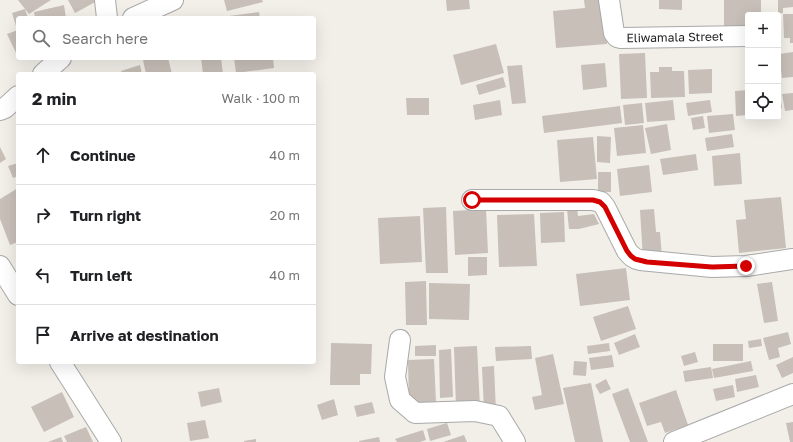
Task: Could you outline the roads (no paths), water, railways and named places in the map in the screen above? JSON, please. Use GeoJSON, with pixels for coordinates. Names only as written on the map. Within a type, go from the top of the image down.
{"type":"FeatureCollection","features":[{"type":"Feature","properties":{"kind":"street"},"geometry":{"type":"LineString","coordinates":[[105,0],[107,16]]}},
{"type":"Feature","properties":{"kind":"street"},"geometry":{"type":"LineString","coordinates":[[137,16],[173,0]]}},
{"type":"Feature","properties":{"kind":"street","name":"Eliwamala Street"},"geometry":{"type":"LineString","coordinates":[[609,0],[614,33],[617,37],[745,36]]}},
{"type":"Feature","properties":{"kind":"street"},"geometry":{"type":"LineString","coordinates":[[45,72],[59,60]]}},
{"type":"Feature","properties":{"kind":"street"},"geometry":{"type":"LineString","coordinates":[[472,200],[593,200],[600,202],[605,207],[627,251],[635,259],[640,260],[712,267],[746,266],[793,259]]}},
{"type":"Feature","properties":{"kind":"street"},"geometry":{"type":"LineString","coordinates":[[0,266],[16,292]]}},
{"type":"Feature","properties":{"kind":"street"},"geometry":{"type":"LineString","coordinates":[[400,340],[395,377],[400,400],[415,413],[476,411],[499,416],[515,442]]}},
{"type":"Feature","properties":{"kind":"street"},"geometry":{"type":"LineString","coordinates":[[61,364],[111,442]]}},
{"type":"Feature","properties":{"kind":"street"},"geometry":{"type":"LineString","coordinates":[[674,442],[793,394]]}}]}
